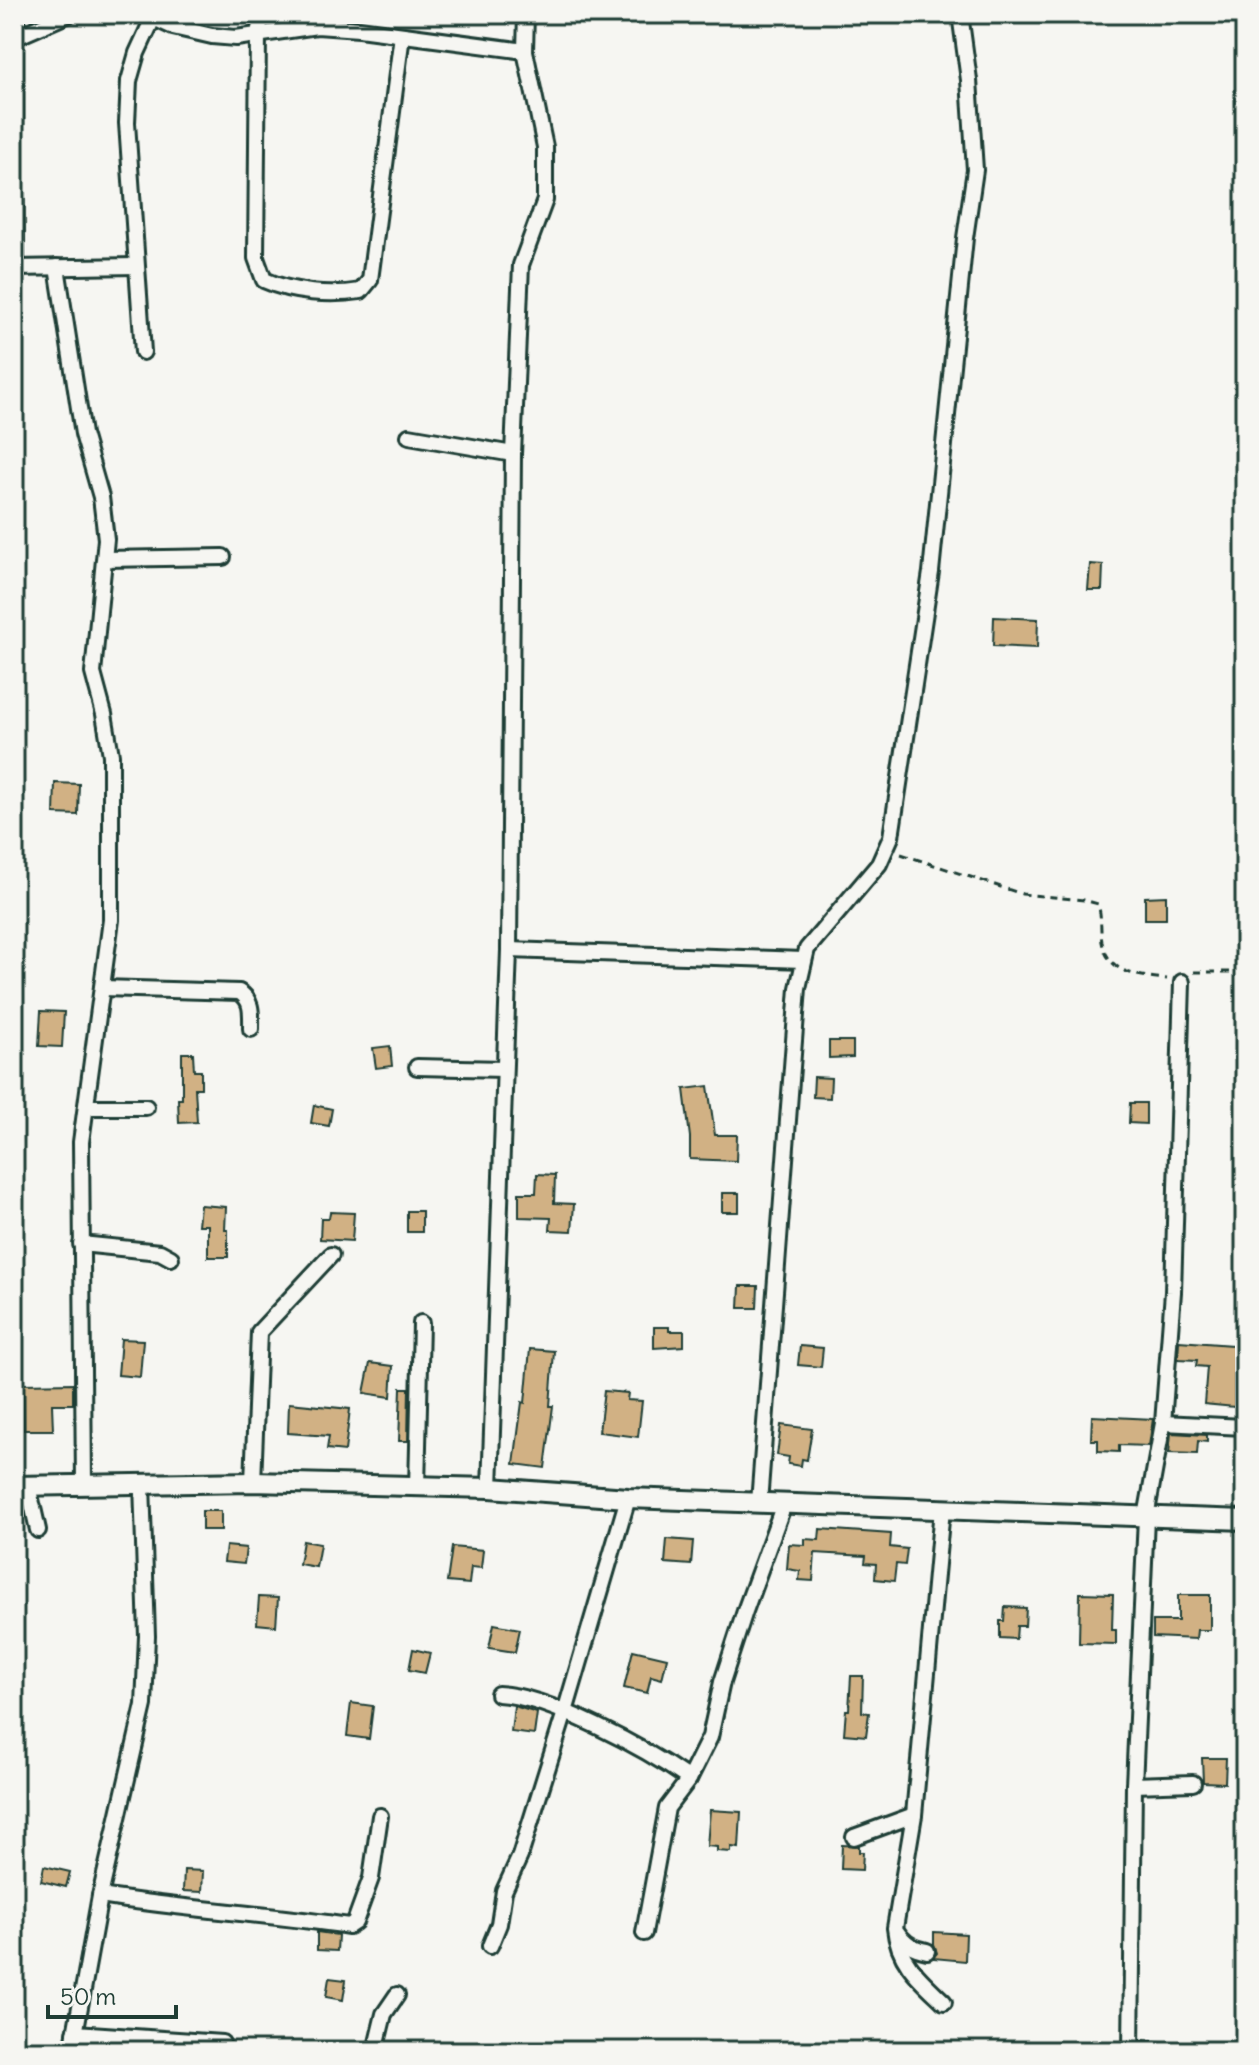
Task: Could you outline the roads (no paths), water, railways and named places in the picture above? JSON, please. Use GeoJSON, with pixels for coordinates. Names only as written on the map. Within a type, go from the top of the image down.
{"type":"FeatureCollection","features":[{"type":"Feature","properties":{"kind":"street"},"geometry":{"type":"LineString","coordinates":[[18,14],[14,38],[15,268],[136,266]]}},
{"type":"Feature","properties":{"kind":"street"},"geometry":{"type":"LineString","coordinates":[[14,38],[69,14]]}},
{"type":"Feature","properties":{"kind":"street"},"geometry":{"type":"LineString","coordinates":[[156,14],[160,21],[201,34],[236,38],[317,26],[525,51]]}},
{"type":"Feature","properties":{"kind":"street"},"geometry":{"type":"LineString","coordinates":[[143,352],[127,123],[129,81],[137,53],[156,14]]}},
{"type":"Feature","properties":{"kind":"street"},"geometry":{"type":"LineString","coordinates":[[262,14],[258,34],[256,258],[264,280],[285,290],[347,293],[361,291],[370,280],[402,35]]}},
{"type":"Feature","properties":{"kind":"street"},"geometry":{"type":"LineString","coordinates":[[490,1488],[509,950],[513,454],[521,265],[545,200],[545,147],[525,51],[526,14]]}},
{"type":"Feature","properties":{"kind":"street"},"geometry":{"type":"LineString","coordinates":[[759,1503],[798,988],[803,960],[807,949],[879,864],[891,837],[931,572],[965,238],[975,170],[969,80],[960,14]]}},
{"type":"Feature","properties":{"kind":"street"},"geometry":{"type":"LineString","coordinates":[[57,267],[83,434],[105,516],[105,559],[93,673],[111,755],[111,920],[81,1142],[84,1484]]}},
{"type":"Feature","properties":{"kind":"street"},"geometry":{"type":"LineString","coordinates":[[409,436],[513,454]]}},
{"type":"Feature","properties":{"kind":"street"},"geometry":{"type":"LineString","coordinates":[[105,559],[223,557]]}},
{"type":"Feature","properties":{"kind":"street"},"geometry":{"type":"LineString","coordinates":[[509,950],[803,960]]}},
{"type":"Feature","properties":{"kind":"street"},"geometry":{"type":"LineString","coordinates":[[1162,2051],[1130,2050],[1134,1785],[1146,1517],[1163,1423],[1173,1292],[1182,982]]}},
{"type":"Feature","properties":{"kind":"street"},"geometry":{"type":"LineString","coordinates":[[102,988],[239,992],[247,997],[250,1005],[251,1029]]}},
{"type":"Feature","properties":{"kind":"street"},"geometry":{"type":"LineString","coordinates":[[417,1067],[504,1069]]}},
{"type":"Feature","properties":{"kind":"street"},"geometry":{"type":"LineString","coordinates":[[87,1107],[146,1107]]}},
{"type":"Feature","properties":{"kind":"street"},"geometry":{"type":"LineString","coordinates":[[81,1244],[160,1252],[171,1258]]}},
{"type":"Feature","properties":{"kind":"street"},"geometry":{"type":"LineString","coordinates":[[253,1482],[259,1332],[331,1255]]}},
{"type":"Feature","properties":{"kind":"street"},"geometry":{"type":"LineString","coordinates":[[417,1487],[421,1323]]}},
{"type":"Feature","properties":{"kind":"street"},"geometry":{"type":"LineString","coordinates":[[1163,1423],[1244,1427]]}},
{"type":"Feature","properties":{"kind":"street"},"geometry":{"type":"LineString","coordinates":[[38,1530],[21,1486],[253,1482],[490,1488],[628,1498],[1245,1520]]}},
{"type":"Feature","properties":{"kind":"street"},"geometry":{"type":"LineString","coordinates":[[72,2051],[100,1896],[144,1705],[147,1636],[142,1483]]}},
{"type":"Feature","properties":{"kind":"street"},"geometry":{"type":"LineString","coordinates":[[490,1946],[499,1924],[504,1891],[520,1856],[628,1498]]}},
{"type":"Feature","properties":{"kind":"street"},"geometry":{"type":"LineString","coordinates":[[644,1933],[667,1808],[689,1779],[710,1737],[722,1682],[741,1622],[784,1504]]}},
{"type":"Feature","properties":{"kind":"street"},"geometry":{"type":"LineString","coordinates":[[942,1509],[914,1815],[895,1928],[896,1942],[903,1958],[944,2002]]}},
{"type":"Feature","properties":{"kind":"street"},"geometry":{"type":"LineString","coordinates":[[498,1694],[519,1695],[565,1712],[689,1779]]}},
{"type":"Feature","properties":{"kind":"street"},"geometry":{"type":"LineString","coordinates":[[1134,1785],[1193,1783]]}},
{"type":"Feature","properties":{"kind":"street"},"geometry":{"type":"LineString","coordinates":[[854,1837],[914,1815]]}},
{"type":"Feature","properties":{"kind":"street"},"geometry":{"type":"LineString","coordinates":[[100,1896],[349,1926],[355,1922],[371,1878],[380,1816]]}},
{"type":"Feature","properties":{"kind":"street"},"geometry":{"type":"LineString","coordinates":[[895,1928],[902,1940],[912,1948],[927,1951]]}},
{"type":"Feature","properties":{"kind":"street"},"geometry":{"type":"LineString","coordinates":[[375,2051],[384,2014],[397,1995]]}},
{"type":"Feature","properties":{"kind":"street"},"geometry":{"type":"LineString","coordinates":[[75,2033],[222,2043]]}}]}
